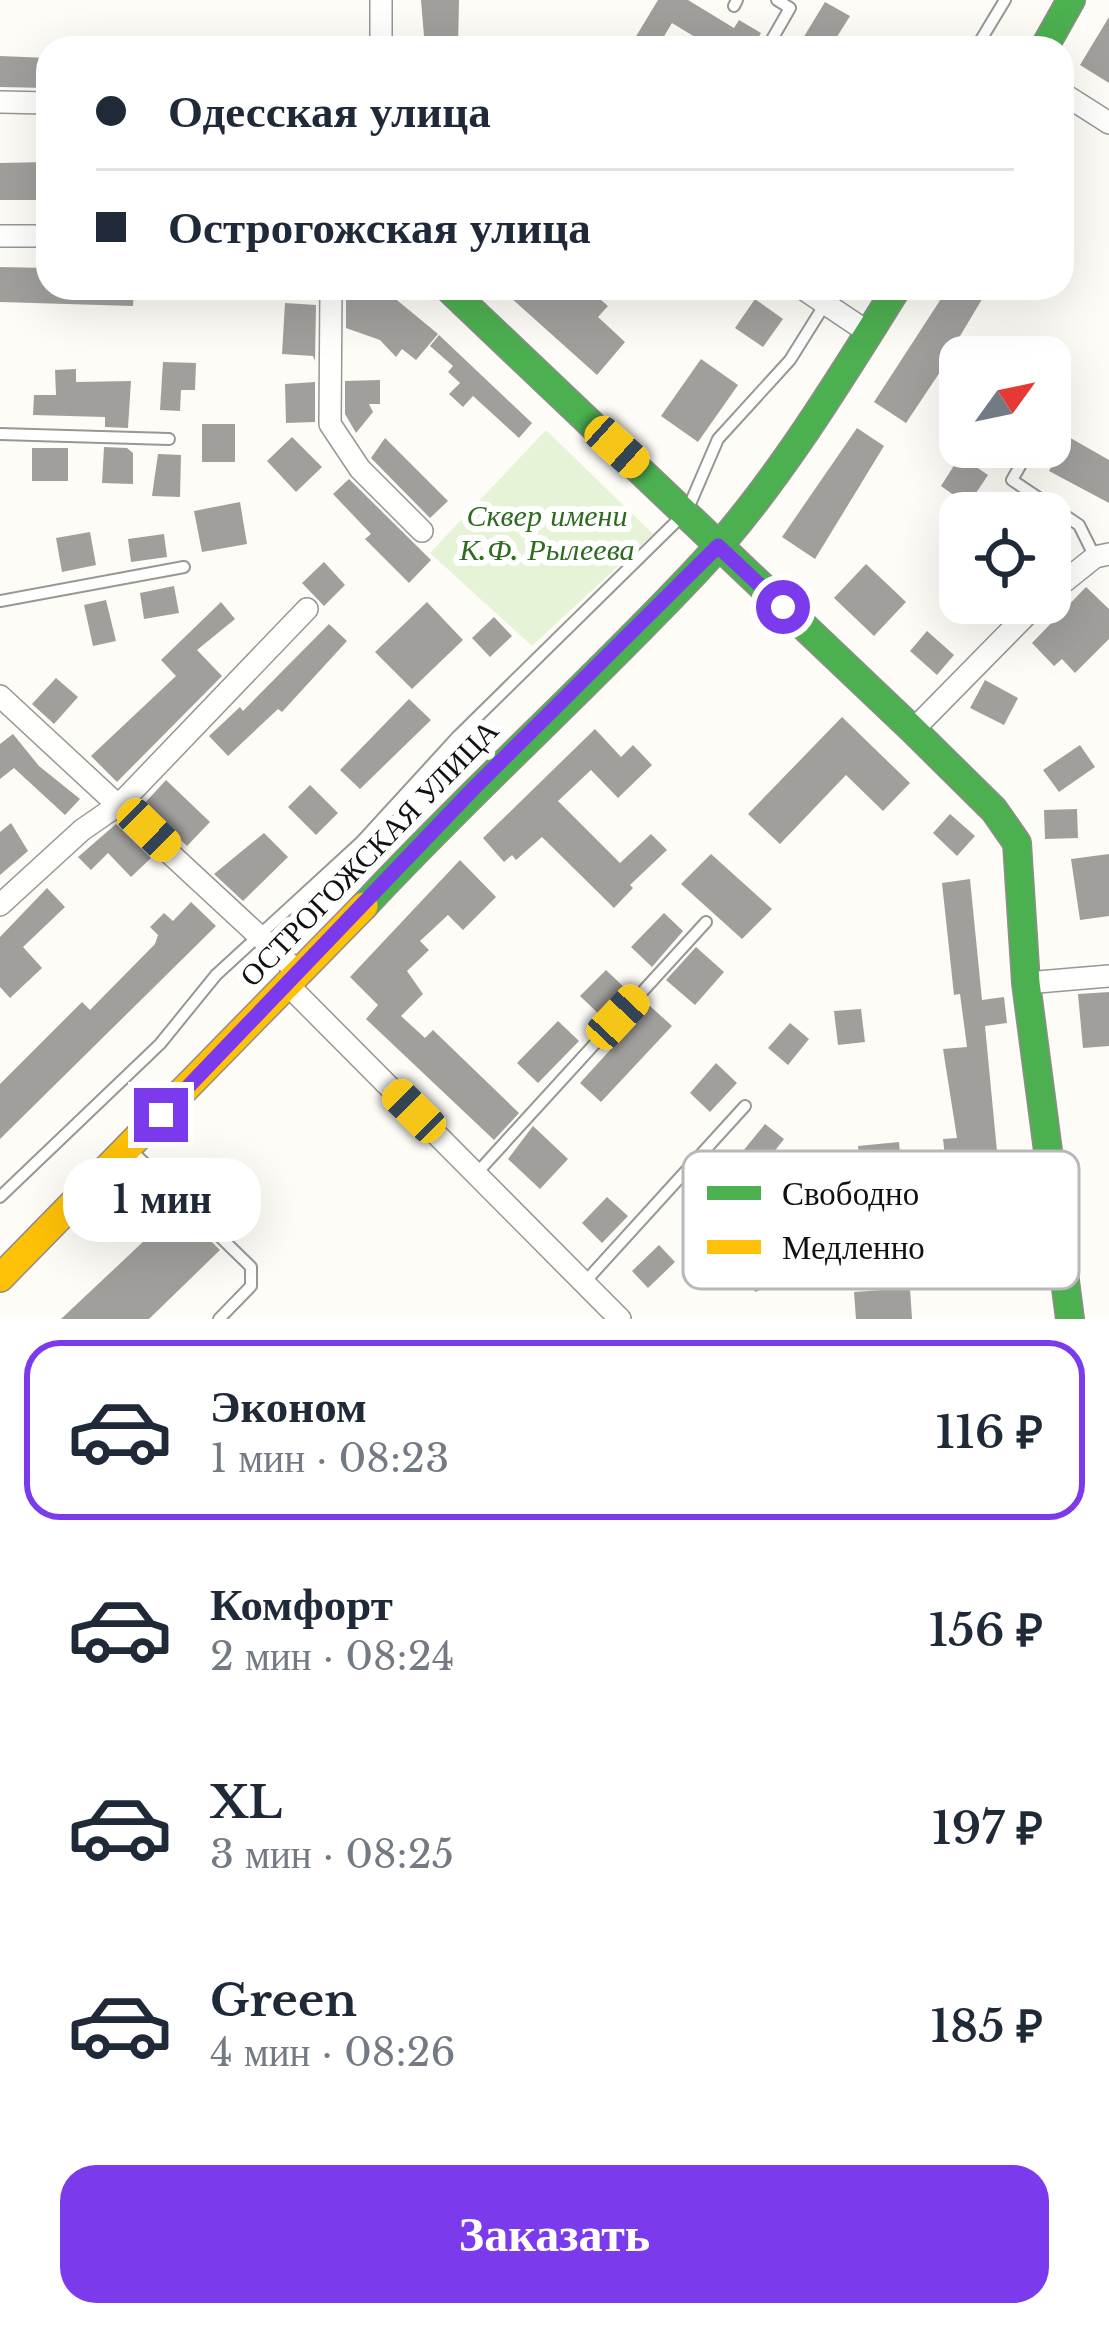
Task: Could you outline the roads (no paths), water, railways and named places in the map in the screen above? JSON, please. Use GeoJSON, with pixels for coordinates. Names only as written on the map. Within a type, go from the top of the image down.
{"type":"FeatureCollection","features":[{"type":"Feature","properties":{"kind":"street"},"geometry":{"type":"LineString","coordinates":[[381,0],[381,36]]}},
{"type":"Feature","properties":{"kind":"street"},"geometry":{"type":"LineString","coordinates":[[1051,36],[1071,0]]}},
{"type":"Feature","properties":{"kind":"street"},"geometry":{"type":"LineString","coordinates":[[1074,101],[1109,123]]}},
{"type":"Feature","properties":{"kind":"street"},"geometry":{"type":"LineString","coordinates":[[0,102],[36,103]]}},
{"type":"Feature","properties":{"kind":"street"},"geometry":{"type":"LineString","coordinates":[[0,236],[36,236]]}},
{"type":"Feature","properties":{"kind":"street"},"geometry":{"type":"LineString","coordinates":[[331,300],[330,424],[360,469],[422,531]]}},
{"type":"Feature","properties":{"kind":"street"},"geometry":{"type":"LineString","coordinates":[[461,300],[687,511],[994,810],[1017,844],[1026,983],[1048,1151]]}},
{"type":"Feature","properties":{"kind":"street"},"geometry":{"type":"LineString","coordinates":[[834,300],[869,333]]}},
{"type":"Feature","properties":{"kind":"street","name":"ОСТРОГОЖСКАЯ УЛИЦА"},"geometry":{"type":"LineString","coordinates":[[0,1278],[295,980],[474,788],[718,546],[829,397],[890,300]]}},
{"type":"Feature","properties":{"kind":"street"},"geometry":{"type":"LineString","coordinates":[[1071,578],[1102,555]]}},
{"type":"Feature","properties":{"kind":"street"},"geometry":{"type":"LineString","coordinates":[[0,905],[82,830],[121,803],[308,609]]}},
{"type":"Feature","properties":{"kind":"street"},"geometry":{"type":"LineString","coordinates":[[913,730],[1017,624]]}},
{"type":"Feature","properties":{"kind":"street"},"geometry":{"type":"LineString","coordinates":[[0,697],[99,793],[121,803],[261,937],[295,980],[476,1174],[620,1319]]}},
{"type":"Feature","properties":{"kind":"street"},"geometry":{"type":"LineString","coordinates":[[1026,983],[1109,976]]}},
{"type":"Feature","properties":{"kind":"street"},"geometry":{"type":"LineString","coordinates":[[1066,1289],[1070,1319]]}},
{"type":"Feature","properties":{"kind":"lane"},"geometry":{"type":"LineString","coordinates":[[774,36],[790,8],[777,0]]}},
{"type":"Feature","properties":{"kind":"lane"},"geometry":{"type":"LineString","coordinates":[[983,36],[1005,0]]}},
{"type":"Feature","properties":{"kind":"lane"},"geometry":{"type":"LineString","coordinates":[[0,1197],[160,1044],[216,975],[261,937],[687,511],[718,440],[790,360],[828,300]]}},
{"type":"Feature","properties":{"kind":"lane"},"geometry":{"type":"LineString","coordinates":[[0,434],[169,439]]}},
{"type":"Feature","properties":{"kind":"lane"},"geometry":{"type":"LineString","coordinates":[[1019,468],[1012,480],[1078,525],[1102,555]]}},
{"type":"Feature","properties":{"kind":"lane"},"geometry":{"type":"LineString","coordinates":[[0,601],[184,567]]}},
{"type":"Feature","properties":{"kind":"lane"},"geometry":{"type":"LineString","coordinates":[[476,1174],[706,922]]}},
{"type":"Feature","properties":{"kind":"lane"},"geometry":{"type":"LineString","coordinates":[[704,1151],[745,1106]]}},
{"type":"Feature","properties":{"kind":"lane"},"geometry":{"type":"LineString","coordinates":[[129,1148],[251,1267],[251,1286],[219,1319]]}},
{"type":"Feature","properties":{"kind":"lane"},"geometry":{"type":"LineString","coordinates":[[584,1282],[683,1174]]}},
{"type":"Feature","properties":{"kind":"park label","name":"Сквер имени К.Ф. Рылеева"},"geometry":{"type":"Point","coordinates":[547,532]}}]}
